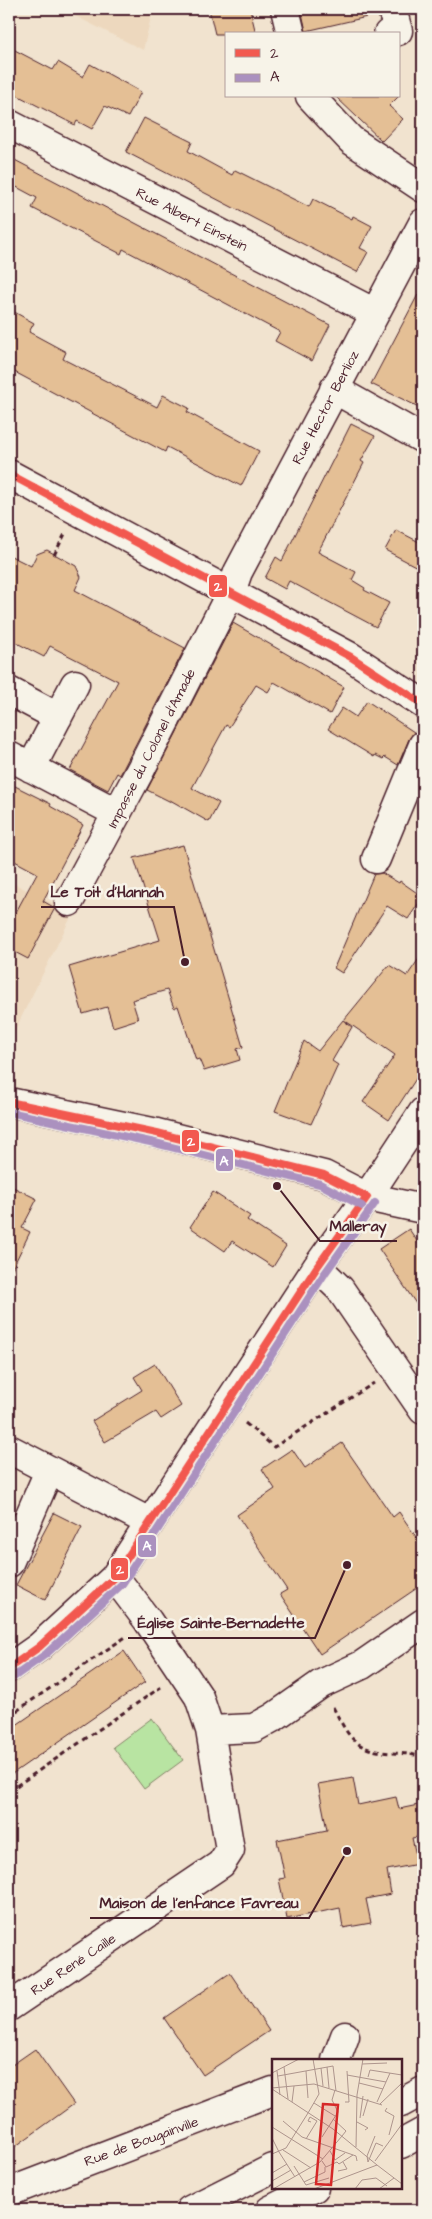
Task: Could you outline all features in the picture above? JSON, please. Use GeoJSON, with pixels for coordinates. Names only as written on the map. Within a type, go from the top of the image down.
{"type":"FeatureCollection","features":[{"type":"Feature","properties":{"kind":"street"},"geometry":{"type":"LineString","coordinates":[[285,9],[291,32]]}},
{"type":"Feature","properties":{"kind":"street"},"geometry":{"type":"LineString","coordinates":[[392,9],[398,31],[395,32]]}},
{"type":"Feature","properties":{"kind":"street"},"geometry":{"type":"LineString","coordinates":[[312,98],[351,140],[423,188]]}},
{"type":"Feature","properties":{"kind":"street","name":"Rue Albert Einstein"},"geometry":{"type":"LineString","coordinates":[[9,124],[374,313]]}},
{"type":"Feature","properties":{"kind":"street","name":"Rue Hector Berlioz"},"geometry":{"type":"LineString","coordinates":[[231,592],[238,572],[423,223]]}},
{"type":"Feature","properties":{"kind":"street"},"geometry":{"type":"LineString","coordinates":[[334,388],[423,439]]}},
{"type":"Feature","properties":{"kind":"street"},"geometry":{"type":"LineString","coordinates":[[9,474],[351,657],[423,704]]}},
{"type":"Feature","properties":{"kind":"street","name":"Impasse du Colonel d’Amade"},"geometry":{"type":"LineString","coordinates":[[70,902],[118,813],[231,592]]}},
{"type":"Feature","properties":{"kind":"street"},"geometry":{"type":"LineString","coordinates":[[75,684],[58,717],[20,762],[118,813]]}},
{"type":"Feature","properties":{"kind":"street"},"geometry":{"type":"LineString","coordinates":[[9,691],[58,717]]}},
{"type":"Feature","properties":{"kind":"street"},"geometry":{"type":"LineString","coordinates":[[376,859],[423,745]]}},
{"type":"Feature","properties":{"kind":"street"},"geometry":{"type":"LineString","coordinates":[[9,1102],[157,1133],[324,1175],[367,1197],[423,1209]]}},
{"type":"Feature","properties":{"kind":"street"},"geometry":{"type":"LineString","coordinates":[[9,1668],[39,1646],[114,1578],[123,1567],[149,1522],[225,1406],[423,1112]]}},
{"type":"Feature","properties":{"kind":"street"},"geometry":{"type":"LineString","coordinates":[[318,1266],[340,1289],[423,1410]]}},
{"type":"Feature","properties":{"kind":"street"},"geometry":{"type":"LineString","coordinates":[[9,1449],[149,1522]]}},
{"type":"Feature","properties":{"kind":"street"},"geometry":{"type":"LineString","coordinates":[[9,1563],[49,1471]]}},
{"type":"Feature","properties":{"kind":"street","name":"Rue René Caille"},"geometry":{"type":"LineString","coordinates":[[9,2007],[221,1864],[230,1850],[210,1730],[199,1697],[148,1621],[114,1578]]}},
{"type":"Feature","properties":{"kind":"street"},"geometry":{"type":"LineString","coordinates":[[210,1730],[254,1728],[274,1717],[321,1684],[362,1665],[423,1623]]}},
{"type":"Feature","properties":{"kind":"street","name":"Rue de Bougainville"},"geometry":{"type":"LineString","coordinates":[[9,2192],[272,2091]]}},
{"type":"Feature","properties":{"kind":"street"},"geometry":{"type":"LineString","coordinates":[[402,2102],[423,2092]]}},
{"type":"Feature","properties":{"kind":"street"},"geometry":{"type":"LineString","coordinates":[[402,2143],[423,2132]]}},
{"type":"Feature","properties":{"kind":"street"},"geometry":{"type":"LineString","coordinates":[[190,2210],[272,2169]]}},
{"type":"Feature","properties":{"kind":"street"},"geometry":{"type":"LineString","coordinates":[[270,2210],[312,2189]]}},
{"type":"Feature","properties":{"kind":"path"},"geometry":{"type":"LineString","coordinates":[[54,555],[59,545]]}},
{"type":"Feature","properties":{"kind":"path"},"geometry":{"type":"LineString","coordinates":[[225,1406],[274,1446],[395,1369]]}},
{"type":"Feature","properties":{"kind":"path"},"geometry":{"type":"LineString","coordinates":[[9,1716],[148,1621]]}},
{"type":"Feature","properties":{"kind":"path"},"geometry":{"type":"LineString","coordinates":[[9,1792],[182,1671]]}},
{"type":"Feature","properties":{"kind":"path"},"geometry":{"type":"LineString","coordinates":[[321,1684],[345,1730],[356,1743],[367,1749],[416,1754],[423,1758]]}},
{"type":"Feature","properties":{"kind":"shaded area"},"geometry":{"type":"Polygon","coordinates":[[[61,9],[153,9],[143,50],[61,9]]]}},
{"type":"Feature","properties":{"kind":"shaded area"},"geometry":{"type":"Polygon","coordinates":[[[9,881],[73,913],[9,1042],[9,881]]]}},
{"type":"Feature","properties":{"kind":"green space"},"geometry":{"type":"Polygon","coordinates":[[[152,1718],[183,1760],[144,1789],[113,1747],[152,1718]]]}},
{"type":"Feature","properties":{"kind":"building"},"geometry":{"type":"Polygon","coordinates":[[[209,9],[250,9],[256,32],[225,32],[225,34],[215,34],[209,9]]]}},
{"type":"Feature","properties":{"kind":"building"},"geometry":{"type":"Polygon","coordinates":[[[301,9],[366,9],[367,17],[306,31],[301,9]]]}},
{"type":"Feature","properties":{"kind":"building"},"geometry":{"type":"Polygon","coordinates":[[[9,47],[53,70],[58,62],[83,77],[90,64],[141,92],[128,117],[105,106],[92,129],[77,121],[75,125],[9,91],[9,47]]]}},
{"type":"Feature","properties":{"kind":"building"},"geometry":{"type":"Polygon","coordinates":[[[337,98],[397,98],[389,106],[403,119],[382,141],[337,98]]]}},
{"type":"Feature","properties":{"kind":"building"},"geometry":{"type":"Polygon","coordinates":[[[144,118],[192,142],[188,151],[232,175],[235,170],[309,207],[313,199],[352,219],[353,216],[372,226],[360,248],[368,252],[357,272],[126,152],[144,118]]]}},
{"type":"Feature","properties":{"kind":"building"},"geometry":{"type":"Polygon","coordinates":[[[9,157],[330,325],[312,361],[275,341],[280,332],[123,249],[121,254],[32,208],[37,198],[9,183],[9,157]]]}},
{"type":"Feature","properties":{"kind":"building"},"geometry":{"type":"Polygon","coordinates":[[[423,285],[423,409],[371,384],[423,285]]]}},
{"type":"Feature","properties":{"kind":"building"},"geometry":{"type":"Polygon","coordinates":[[[9,309],[34,323],[29,332],[66,352],[63,359],[157,407],[163,395],[189,408],[187,412],[259,451],[241,486],[167,447],[165,452],[9,369],[9,309]]]}},
{"type":"Feature","properties":{"kind":"building"},"geometry":{"type":"Polygon","coordinates":[[[351,424],[375,436],[361,461],[364,463],[318,552],[356,572],[352,580],[365,588],[364,590],[389,603],[376,627],[289,581],[285,589],[265,578],[276,557],[282,561],[351,424]]]}},
{"type":"Feature","properties":{"kind":"building"},"geometry":{"type":"Polygon","coordinates":[[[396,530],[423,544],[423,570],[385,550],[396,530]]]}},
{"type":"Feature","properties":{"kind":"building"},"geometry":{"type":"Polygon","coordinates":[[[47,550],[76,566],[81,577],[75,590],[185,648],[120,775],[117,773],[108,790],[70,770],[118,681],[50,646],[44,657],[9,639],[9,555],[31,566],[37,554],[47,550]]]}},
{"type":"Feature","properties":{"kind":"building"},"geometry":{"type":"Polygon","coordinates":[[[233,623],[344,687],[330,714],[274,682],[268,692],[256,685],[229,727],[226,725],[192,788],[219,803],[209,822],[170,800],[171,802],[147,790],[233,623]]]}},
{"type":"Feature","properties":{"kind":"building"},"geometry":{"type":"Polygon","coordinates":[[[367,701],[414,732],[398,765],[385,757],[383,759],[375,755],[374,757],[328,729],[342,708],[356,717],[367,701]]]}},
{"type":"Feature","properties":{"kind":"building"},"geometry":{"type":"Polygon","coordinates":[[[9,783],[51,804],[50,806],[83,825],[43,901],[55,908],[28,959],[9,949],[9,925],[37,873],[9,858],[9,783]]]}},
{"type":"Feature","properties":{"kind":"building"},"geometry":{"type":"Polygon","coordinates":[[[183,845],[243,1047],[237,1049],[240,1060],[204,1071],[199,1059],[196,1060],[178,1006],[174,1008],[167,990],[132,1000],[138,1019],[113,1027],[107,1007],[83,1014],[69,967],[160,940],[134,858],[183,845]]]}},
{"type":"Feature","properties":{"kind":"building"},"geometry":{"type":"Polygon","coordinates":[[[382,873],[399,883],[400,881],[423,897],[408,919],[387,906],[342,973],[334,968],[374,874],[382,873]]]}},
{"type":"Feature","properties":{"kind":"building"},"geometry":{"type":"Polygon","coordinates":[[[423,953],[423,1068],[389,1120],[363,1102],[395,1055],[344,1020],[389,965],[407,976],[423,953]]]}},
{"type":"Feature","properties":{"kind":"building"},"geometry":{"type":"Polygon","coordinates":[[[343,1020],[352,1027],[332,1061],[338,1065],[311,1124],[275,1111],[304,1041],[318,1051],[343,1020]]]}},
{"type":"Feature","properties":{"kind":"building"},"geometry":{"type":"Polygon","coordinates":[[[9,1185],[37,1199],[22,1228],[30,1232],[9,1275],[9,1185]]]}},
{"type":"Feature","properties":{"kind":"building"},"geometry":{"type":"Polygon","coordinates":[[[213,1192],[250,1216],[247,1220],[286,1246],[273,1267],[232,1241],[225,1251],[190,1227],[213,1192]]]}},
{"type":"Feature","properties":{"kind":"building"},"geometry":{"type":"Polygon","coordinates":[[[409,1229],[423,1250],[423,1314],[379,1249],[409,1229]]]}},
{"type":"Feature","properties":{"kind":"building"},"geometry":{"type":"Polygon","coordinates":[[[155,1364],[181,1406],[161,1419],[156,1412],[105,1442],[92,1421],[142,1390],[134,1377],[155,1364]]]}},
{"type":"Feature","properties":{"kind":"building"},"geometry":{"type":"Polygon","coordinates":[[[342,1443],[393,1517],[399,1512],[423,1547],[423,1584],[320,1654],[280,1594],[287,1590],[237,1515],[275,1489],[262,1469],[292,1449],[305,1468],[342,1443]]]}},
{"type":"Feature","properties":{"kind":"building"},"geometry":{"type":"Polygon","coordinates":[[[54,1513],[82,1527],[45,1600],[16,1585],[54,1513]]]}},
{"type":"Feature","properties":{"kind":"building"},"geometry":{"type":"Polygon","coordinates":[[[124,1651],[145,1682],[9,1776],[9,1730],[124,1651]]]}},
{"type":"Feature","properties":{"kind":"building"},"geometry":{"type":"Polygon","coordinates":[[[353,1778],[358,1805],[396,1797],[399,1809],[423,1804],[423,1836],[412,1838],[418,1864],[387,1870],[391,1894],[366,1899],[371,1923],[343,1928],[340,1908],[287,1919],[279,1879],[285,1878],[277,1840],[327,1830],[318,1784],[353,1778]]]}},
{"type":"Feature","properties":{"kind":"building"},"geometry":{"type":"Polygon","coordinates":[[[230,1973],[269,2031],[203,2075],[164,2018],[230,1973]]]}},
{"type":"Feature","properties":{"kind":"building"},"geometry":{"type":"Polygon","coordinates":[[[35,2049],[74,2104],[9,2151],[9,2067],[35,2049]]]}},
{"type":"Feature","properties":{"kind":"transit line","name":"2"},"geometry":{"type":"LineString","coordinates":[[9,474],[351,657],[423,704]]}},
{"type":"Feature","properties":{"kind":"transit line","name":"2"},"geometry":{"type":"LineString","coordinates":[[9,1102],[157,1133],[324,1175],[367,1197]]}},
{"type":"Feature","properties":{"kind":"transit line","name":"A"},"geometry":{"type":"LineString","coordinates":[[9,1112],[155,1143],[320,1184],[362,1206]]}},
{"type":"Feature","properties":{"kind":"transit line","name":"2"},"geometry":{"type":"LineString","coordinates":[[9,1668],[39,1647],[114,1578],[317,1267],[367,1197]]}},
{"type":"Feature","properties":{"kind":"transit line","name":"A"},"geometry":{"type":"LineString","coordinates":[[15,1676],[46,1654],[122,1584],[325,1273],[375,1203]]}},
{"type":"Feature","properties":{"kind":"place","name":"Le Toit d'Hannah"},"geometry":{"type":"Point","coordinates":[185,962]}},
{"type":"Feature","properties":{"kind":"place","name":"Malleray"},"geometry":{"type":"Point","coordinates":[277,1186]}},
{"type":"Feature","properties":{"kind":"place","name":"Église Sainte-Bernadette"},"geometry":{"type":"Point","coordinates":[347,1565]}},
{"type":"Feature","properties":{"kind":"place","name":"Maison de l’enfance Favreau"},"geometry":{"type":"Point","coordinates":[347,1851]}}]}
